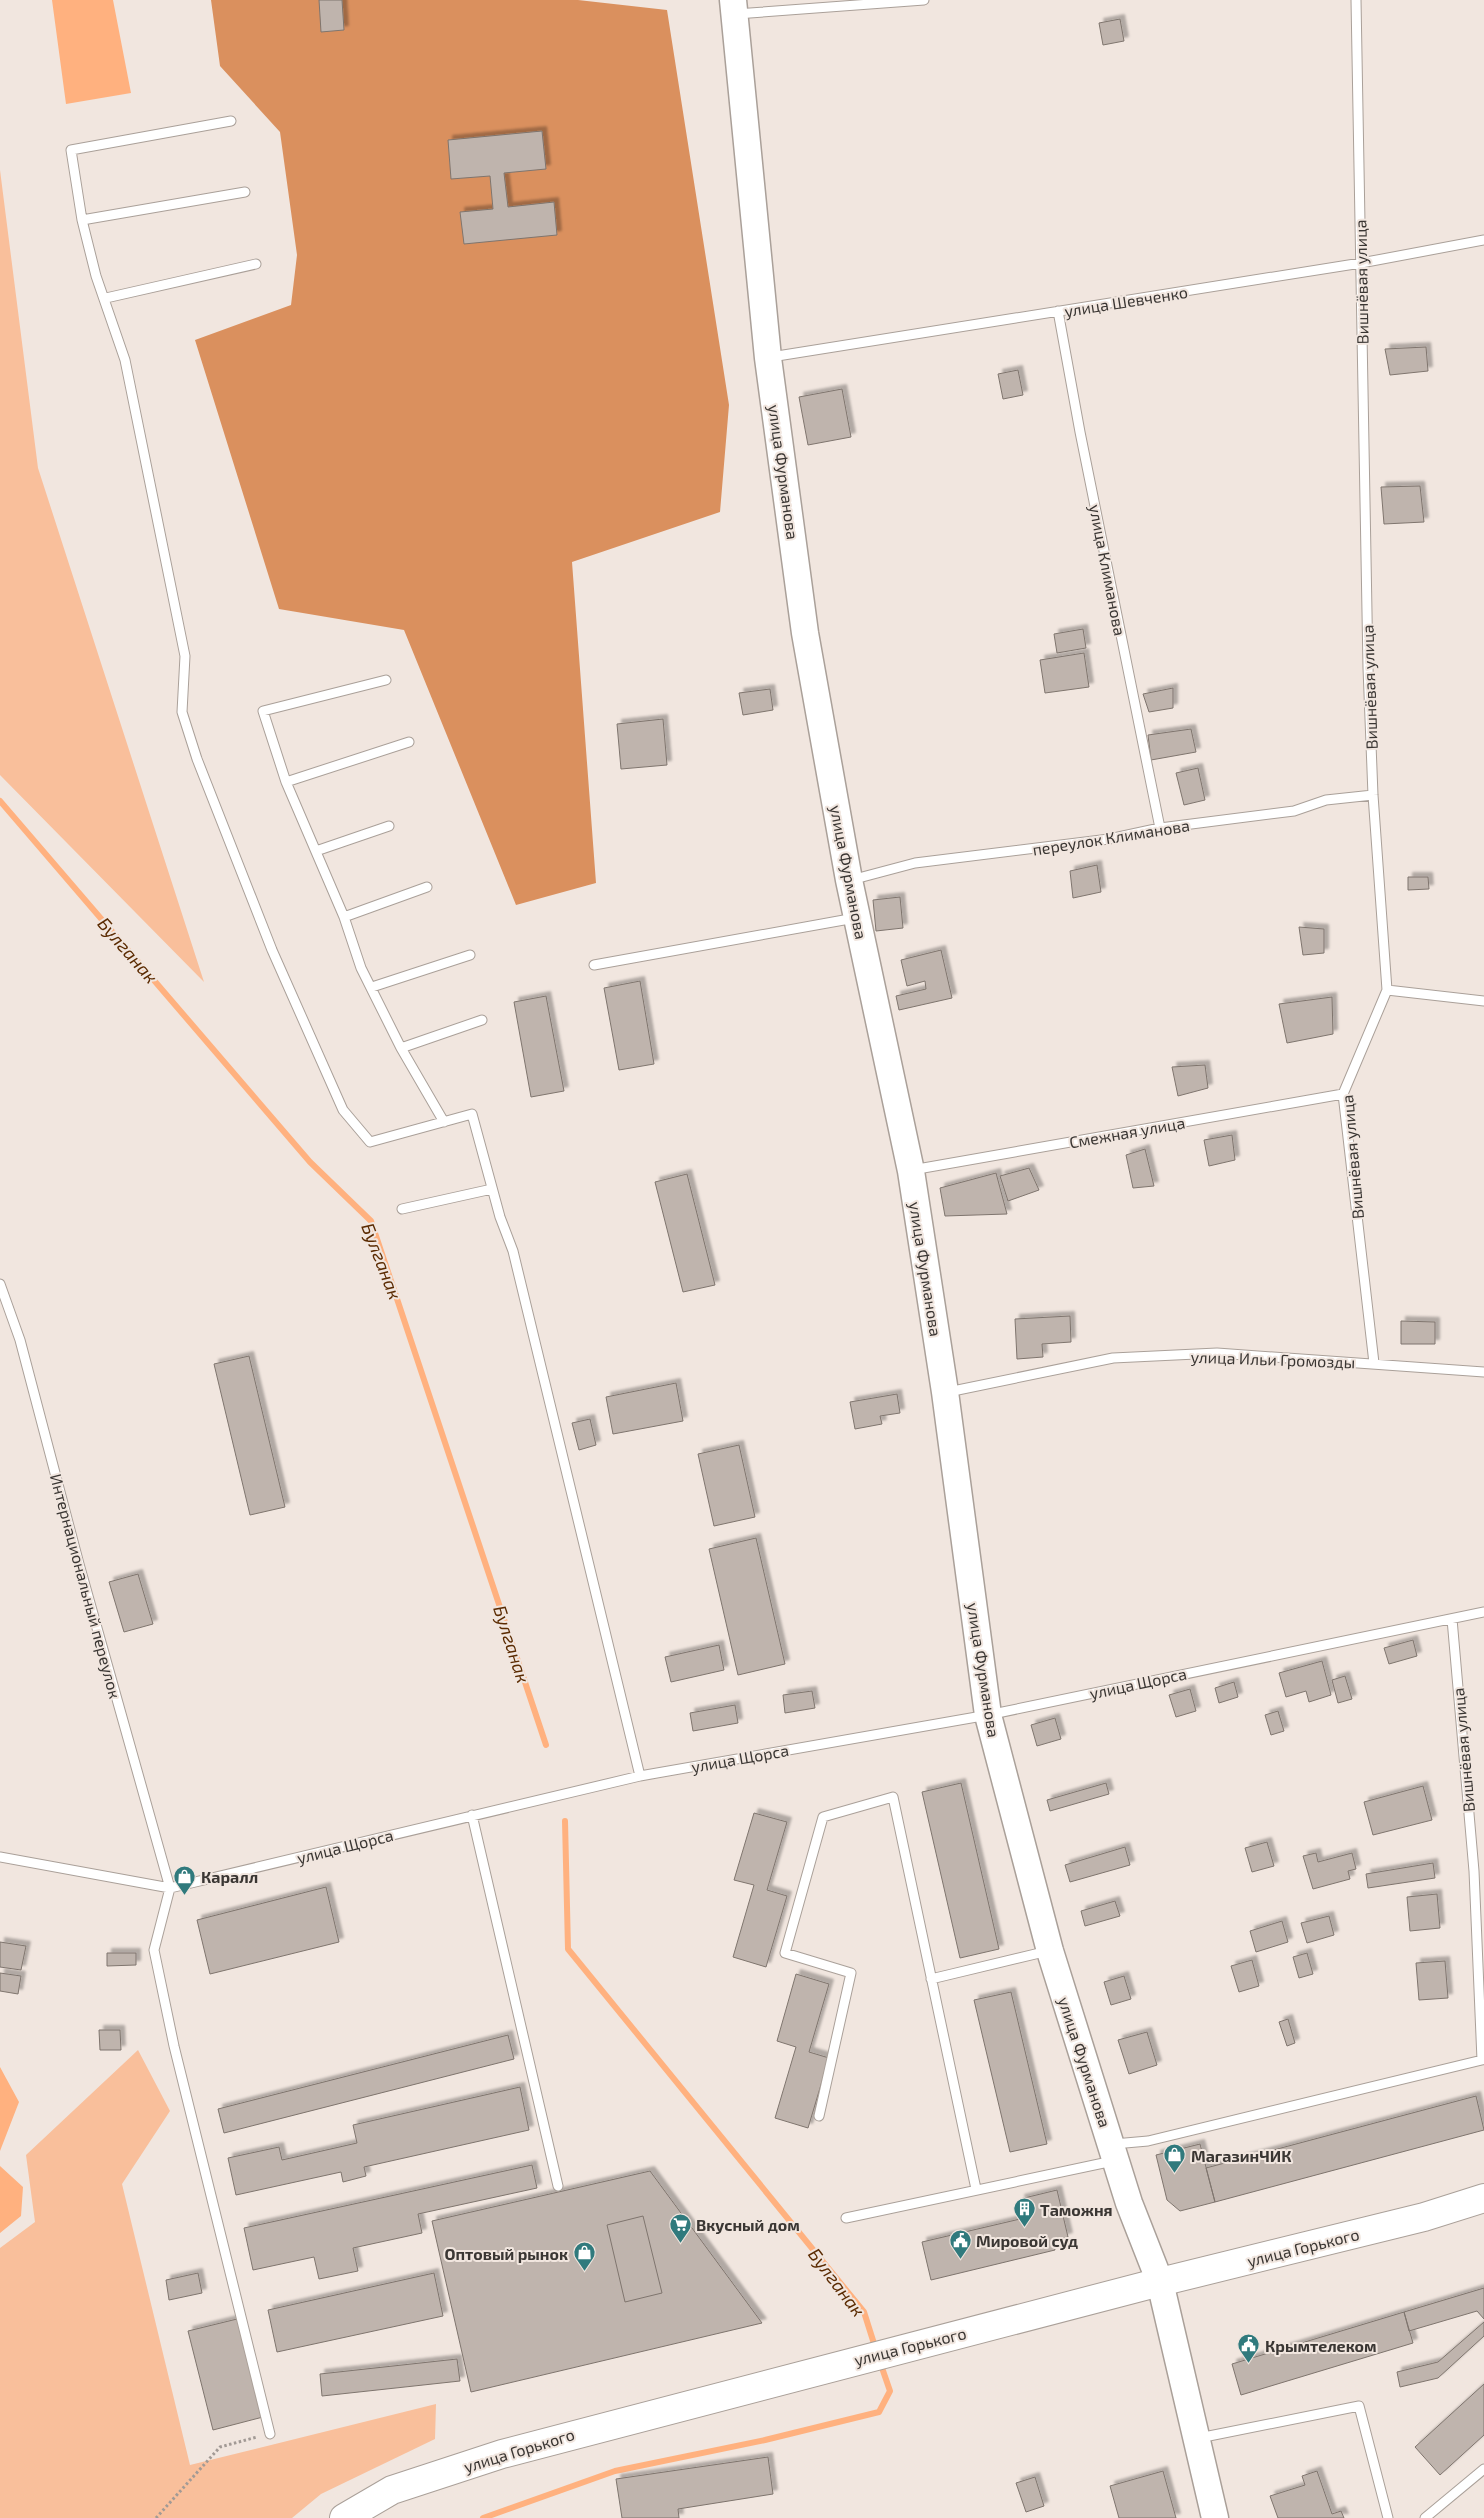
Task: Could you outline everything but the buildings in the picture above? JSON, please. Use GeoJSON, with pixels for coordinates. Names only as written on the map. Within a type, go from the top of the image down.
{"type":"FeatureCollection","features":[{"type":"Feature","properties":{"kind":"main road","name":"улица Фурманова"},"geometry":{"type":"LineString","coordinates":[[734,7],[768,358],[805,633],[849,880],[910,1171],[945,1392],[988,1714],[1050,1951],[1129,2203],[1160,2282],[1215,2518]]}},
{"type":"Feature","properties":{"kind":"main road","name":"улица Горького"},"geometry":{"type":"LineString","coordinates":[[344,2518],[392,2490],[502,2454],[940,2338],[1424,2217],[1484,2198]]}},
{"type":"Feature","properties":{"kind":"lane"},"geometry":{"type":"LineString","coordinates":[[734,7],[924,0]]}},
{"type":"Feature","properties":{"kind":"lane","name":"Вишнёвая улица"},"geometry":{"type":"LineString","coordinates":[[1356,0],[1373,795],[1387,990],[1343,1094],[1374,1363]]}},
{"type":"Feature","properties":{"kind":"lane"},"geometry":{"type":"LineString","coordinates":[[231,121],[71,150],[82,220],[96,276],[106,298],[125,360],[185,656],[182,712],[197,759],[272,950],[343,1110],[370,1142],[472,1114],[492,1189],[513,1251],[640,1776]]}},
{"type":"Feature","properties":{"kind":"lane"},"geometry":{"type":"LineString","coordinates":[[82,220],[245,192]]}},
{"type":"Feature","properties":{"kind":"lane","name":"улица Шевченко"},"geometry":{"type":"LineString","coordinates":[[768,358],[1361,263],[1484,240]]}},
{"type":"Feature","properties":{"kind":"lane"},"geometry":{"type":"LineString","coordinates":[[106,298],[256,264]]}},
{"type":"Feature","properties":{"kind":"lane","name":"улица Климанова"},"geometry":{"type":"LineString","coordinates":[[1058,312],[1080,432],[1160,828]]}},
{"type":"Feature","properties":{"kind":"lane"},"geometry":{"type":"LineString","coordinates":[[386,680],[263,711],[286,782],[344,917],[361,968],[401,1048],[444,1122]]}},
{"type":"Feature","properties":{"kind":"lane"},"geometry":{"type":"LineString","coordinates":[[286,782],[409,742]]}},
{"type":"Feature","properties":{"kind":"lane","name":"переулок Климанова"},"geometry":{"type":"LineString","coordinates":[[849,880],[915,863],[1109,839],[1160,828],[1294,811],[1326,800],[1373,795]]}},
{"type":"Feature","properties":{"kind":"lane"},"geometry":{"type":"LineString","coordinates":[[316,851],[389,826]]}},
{"type":"Feature","properties":{"kind":"lane"},"geometry":{"type":"LineString","coordinates":[[344,917],[427,887]]}},
{"type":"Feature","properties":{"kind":"lane"},"geometry":{"type":"LineString","coordinates":[[594,965],[857,918]]}},
{"type":"Feature","properties":{"kind":"lane"},"geometry":{"type":"LineString","coordinates":[[372,987],[470,955]]}},
{"type":"Feature","properties":{"kind":"lane"},"geometry":{"type":"LineString","coordinates":[[1387,990],[1484,1001]]}},
{"type":"Feature","properties":{"kind":"lane"},"geometry":{"type":"LineString","coordinates":[[401,1048],[482,1020]]}},
{"type":"Feature","properties":{"kind":"lane","name":"Смежная улица"},"geometry":{"type":"LineString","coordinates":[[910,1171],[1343,1094]]}},
{"type":"Feature","properties":{"kind":"lane"},"geometry":{"type":"LineString","coordinates":[[402,1208],[492,1189]]}},
{"type":"Feature","properties":{"kind":"lane","name":"Интернациональный переулок"},"geometry":{"type":"LineString","coordinates":[[0,1284],[20,1340],[79,1564],[170,1888]]}},
{"type":"Feature","properties":{"kind":"lane","name":"улица Ильи Громозды"},"geometry":{"type":"LineString","coordinates":[[945,1392],[1113,1358],[1217,1353],[1484,1372]]}},
{"type":"Feature","properties":{"kind":"lane","name":"улица Щорса"},"geometry":{"type":"LineString","coordinates":[[0,1857],[170,1888],[640,1776],[988,1714],[1484,1612]]}},
{"type":"Feature","properties":{"kind":"lane","name":"Вишнёвая улица"},"geometry":{"type":"LineString","coordinates":[[1113,2152],[1148,2141],[1482,2060],[1474,1872],[1452,1619]]}},
{"type":"Feature","properties":{"kind":"lane"},"geometry":{"type":"LineString","coordinates":[[819,2116],[851,1973],[786,1953],[823,1817],[893,1797],[976,2189]]}},
{"type":"Feature","properties":{"kind":"lane"},"geometry":{"type":"LineString","coordinates":[[472,1815],[558,2186]]}},
{"type":"Feature","properties":{"kind":"lane"},"geometry":{"type":"LineString","coordinates":[[170,1888],[154,1950],[176,2055],[270,2434]]}},
{"type":"Feature","properties":{"kind":"lane"},"geometry":{"type":"LineString","coordinates":[[931,1979],[1050,1951]]}},
{"type":"Feature","properties":{"kind":"lane"},"geometry":{"type":"LineString","coordinates":[[846,2218],[976,2189],[1113,2152]]}},
{"type":"Feature","properties":{"kind":"lane"},"geometry":{"type":"LineString","coordinates":[[1196,2439],[1359,2406],[1388,2518]]}},
{"type":"Feature","properties":{"kind":"lane"},"geometry":{"type":"LineString","coordinates":[[1425,2518],[1484,2469]]}},
{"type":"Feature","properties":{"kind":"path"},"geometry":{"type":"LineString","coordinates":[[156,2518],[220,2447],[270,2434]]}},
{"type":"Feature","properties":{"kind":"shaded area"},"geometry":{"type":"Polygon","coordinates":[[[52,0],[113,0],[131,93],[66,104],[52,0]]]}},
{"type":"Feature","properties":{"kind":"shaded area"},"geometry":{"type":"Polygon","coordinates":[[[211,0],[578,0],[667,10],[729,405],[720,512],[572,562],[596,883],[516,905],[404,630],[279,609],[195,340],[291,305],[297,255],[280,132],[220,66],[211,0]]]}},
{"type":"Feature","properties":{"kind":"shaded area"},"geometry":{"type":"Polygon","coordinates":[[[0,170],[38,468],[204,982],[0,775],[0,170]]]}},
{"type":"Feature","properties":{"kind":"shaded area"},"geometry":{"type":"Polygon","coordinates":[[[138,2050],[170,2111],[122,2184],[190,2465],[436,2404],[435,2439],[321,2494],[292,2518],[0,2518],[0,2248],[35,2222],[26,2155],[138,2050]]]}},
{"type":"Feature","properties":{"kind":"shaded area"},"geometry":{"type":"Polygon","coordinates":[[[0,2067],[19,2102],[0,2151],[0,2067]]]}},
{"type":"Feature","properties":{"kind":"shaded area"},"geometry":{"type":"Polygon","coordinates":[[[0,2166],[23,2187],[21,2216],[0,2233],[0,2166]]]}},
{"type":"Feature","properties":{"kind":"waterway","name":"Булганак"},"geometry":{"type":"LineString","coordinates":[[0,801],[310,1162],[371,1221],[546,1745]]}},
{"type":"Feature","properties":{"kind":"waterway","name":"Булганак"},"geometry":{"type":"LineString","coordinates":[[565,1821],[568,1949],[864,2312],[876,2350]]}},
{"type":"Feature","properties":{"kind":"waterway","name":"Булганак"},"geometry":{"type":"LineString","coordinates":[[483,2518],[615,2471],[765,2440],[879,2412],[890,2391],[880,2362]]}},
{"type":"Feature","properties":{"kind":"place","name":"Каралл"},"geometry":{"type":"Point","coordinates":[185,1895]}},
{"type":"Feature","properties":{"kind":"place","name":"МагазинЧИК"},"geometry":{"type":"Point","coordinates":[1175,2174]}},
{"type":"Feature","properties":{"kind":"place","name":"Таможня"},"geometry":{"type":"Point","coordinates":[1024,2228]}},
{"type":"Feature","properties":{"kind":"place","name":"Вкусный дом"},"geometry":{"type":"Point","coordinates":[680,2243]}},
{"type":"Feature","properties":{"kind":"place","name":"Мировой суд"},"geometry":{"type":"Point","coordinates":[960,2259]}},
{"type":"Feature","properties":{"kind":"place","name":"Оптовый рынок"},"geometry":{"type":"Point","coordinates":[584,2272]}},
{"type":"Feature","properties":{"kind":"place","name":"Крымтелеком"},"geometry":{"type":"Point","coordinates":[1249,2364]}}]}
